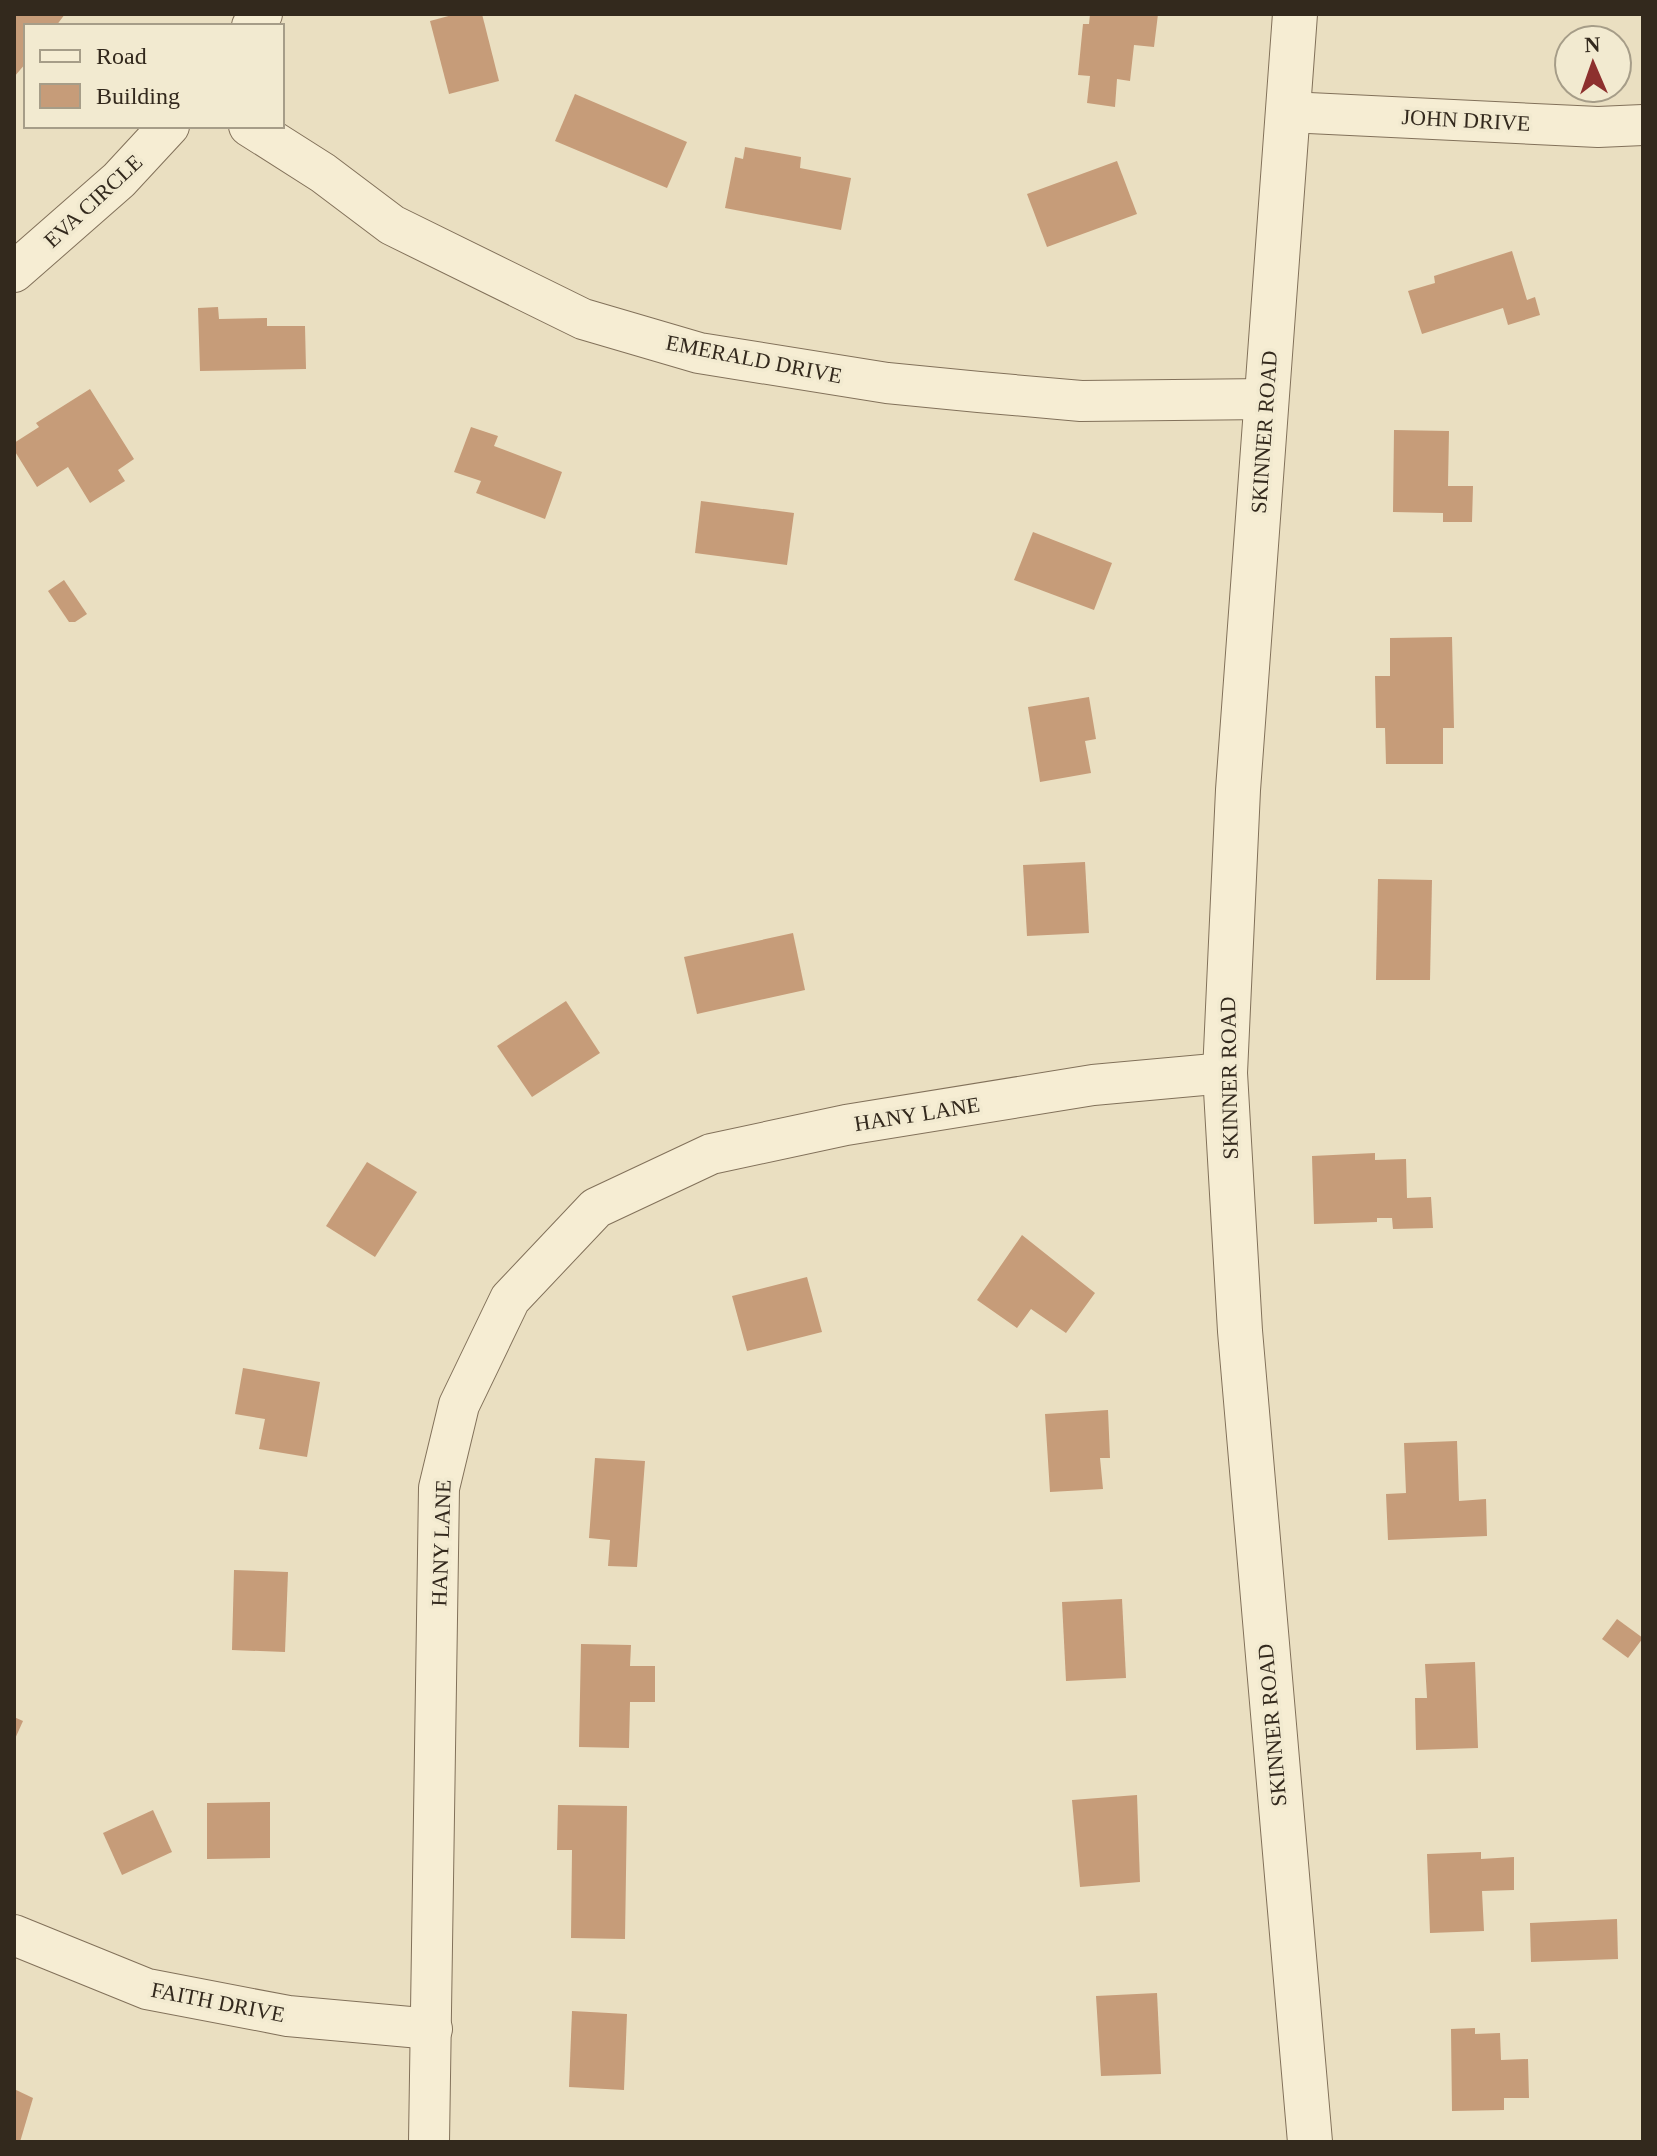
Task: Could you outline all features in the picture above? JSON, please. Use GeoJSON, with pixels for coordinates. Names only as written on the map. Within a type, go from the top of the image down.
{"type":"FeatureCollection","features":[{"type":"Feature","properties":{"kind":"street","name":"SKINNER ROAD"},"geometry":{"type":"LineString","coordinates":[[1295,14],[1238,790],[1225,1073],[1241,1347],[1310,2142]]}},
{"type":"Feature","properties":{"kind":"street","name":"JOHN DRIVE"},"geometry":{"type":"LineString","coordinates":[[1288,112],[1598,127],[1643,125]]}},
{"type":"Feature","properties":{"kind":"street","name":"EVA CIRCLE"},"geometry":{"type":"LineString","coordinates":[[14,272],[119,180],[167,128]]}},
{"type":"Feature","properties":{"kind":"street","name":"EMERALD DRIVE"},"geometry":{"type":"LineString","coordinates":[[252,128],[323,173],[392,225],[583,319],[699,353],[887,383],[1037,397],[1126,401],[1267,399]]}},
{"type":"Feature","properties":{"kind":"street","name":"HANY LANE"},"geometry":{"type":"LineString","coordinates":[[429,2142],[439,1488],[459,1405],[510,1299],[596,1208],[711,1154],[846,1125],[1078,1088],[1225,1073]]}},
{"type":"Feature","properties":{"kind":"street","name":"FAITH DRIVE"},"geometry":{"type":"LineString","coordinates":[[14,1935],[147,1989],[288,2016],[432,2029]]}},
{"type":"Feature","properties":{"kind":"building"},"geometry":{"type":"Polygon","coordinates":[[[14,14],[65,14],[58,24],[24,24],[24,65],[14,77],[14,14]]]}},
{"type":"Feature","properties":{"kind":"building"},"geometry":{"type":"Polygon","coordinates":[[[456,14],[482,14],[499,81],[449,94],[430,21],[456,14]]]}},
{"type":"Feature","properties":{"kind":"building"},"geometry":{"type":"Polygon","coordinates":[[[1090,14],[1158,14],[1154,47],[1134,45],[1130,81],[1117,79],[1115,107],[1087,103],[1090,76],[1078,75],[1083,24],[1089,24],[1090,14]]]}},
{"type":"Feature","properties":{"kind":"building"},"geometry":{"type":"Polygon","coordinates":[[[575,94],[687,142],[667,188],[555,141],[575,94]]]}},
{"type":"Feature","properties":{"kind":"building"},"geometry":{"type":"Polygon","coordinates":[[[745,147],[801,157],[800,168],[851,178],[841,230],[725,208],[735,157],[743,159],[745,147]]]}},
{"type":"Feature","properties":{"kind":"building"},"geometry":{"type":"Polygon","coordinates":[[[1117,161],[1137,214],[1047,247],[1027,194],[1117,161]]]}},
{"type":"Feature","properties":{"kind":"building"},"geometry":{"type":"Polygon","coordinates":[[[1512,251],[1527,300],[1535,297],[1540,315],[1508,325],[1503,308],[1422,334],[1408,291],[1435,283],[1434,276],[1512,251]]]}},
{"type":"Feature","properties":{"kind":"building"},"geometry":{"type":"Polygon","coordinates":[[[218,307],[219,319],[267,318],[267,326],[305,326],[306,369],[200,371],[198,308],[218,307]]]}},
{"type":"Feature","properties":{"kind":"building"},"geometry":{"type":"Polygon","coordinates":[[[90,389],[134,459],[118,470],[125,481],[90,503],[68,467],[37,487],[14,450],[14,443],[39,427],[36,423],[90,389]]]}},
{"type":"Feature","properties":{"kind":"building"},"geometry":{"type":"Polygon","coordinates":[[[471,427],[498,436],[494,446],[562,472],[545,519],[476,493],[481,481],[454,472],[471,427]]]}},
{"type":"Feature","properties":{"kind":"building"},"geometry":{"type":"Polygon","coordinates":[[[1394,430],[1449,431],[1448,486],[1473,486],[1472,522],[1443,522],[1443,513],[1393,512],[1394,430]]]}},
{"type":"Feature","properties":{"kind":"building"},"geometry":{"type":"Polygon","coordinates":[[[701,501],[794,513],[787,565],[695,553],[701,501]]]}},
{"type":"Feature","properties":{"kind":"building"},"geometry":{"type":"Polygon","coordinates":[[[1033,532],[1112,563],[1094,610],[1014,580],[1033,532]]]}},
{"type":"Feature","properties":{"kind":"building"},"geometry":{"type":"Polygon","coordinates":[[[64,580],[87,614],[75,622],[69,622],[48,591],[64,580]]]}},
{"type":"Feature","properties":{"kind":"building"},"geometry":{"type":"Polygon","coordinates":[[[1452,637],[1454,728],[1443,728],[1443,764],[1386,764],[1385,728],[1376,728],[1375,676],[1390,676],[1390,638],[1452,637]]]}},
{"type":"Feature","properties":{"kind":"building"},"geometry":{"type":"Polygon","coordinates":[[[1089,697],[1096,739],[1085,741],[1091,773],[1040,782],[1028,707],[1089,697]]]}},
{"type":"Feature","properties":{"kind":"building"},"geometry":{"type":"Polygon","coordinates":[[[1085,862],[1089,933],[1027,936],[1023,865],[1085,862]]]}},
{"type":"Feature","properties":{"kind":"building"},"geometry":{"type":"Polygon","coordinates":[[[1378,879],[1432,880],[1430,980],[1376,980],[1378,879]]]}},
{"type":"Feature","properties":{"kind":"building"},"geometry":{"type":"Polygon","coordinates":[[[793,933],[805,990],[697,1014],[684,957],[793,933]]]}},
{"type":"Feature","properties":{"kind":"building"},"geometry":{"type":"Polygon","coordinates":[[[566,1001],[600,1053],[532,1097],[497,1046],[566,1001]]]}},
{"type":"Feature","properties":{"kind":"building"},"geometry":{"type":"Polygon","coordinates":[[[1375,1153],[1375,1160],[1406,1159],[1407,1198],[1431,1197],[1433,1228],[1393,1229],[1392,1218],[1377,1218],[1377,1222],[1314,1224],[1312,1156],[1375,1153]]]}},
{"type":"Feature","properties":{"kind":"building"},"geometry":{"type":"Polygon","coordinates":[[[367,1162],[417,1192],[375,1257],[326,1226],[367,1162]]]}},
{"type":"Feature","properties":{"kind":"building"},"geometry":{"type":"Polygon","coordinates":[[[1022,1235],[1095,1293],[1066,1333],[1031,1309],[1017,1328],[977,1300],[1022,1235]]]}},
{"type":"Feature","properties":{"kind":"building"},"geometry":{"type":"Polygon","coordinates":[[[807,1277],[822,1332],[747,1351],[732,1296],[807,1277]]]}},
{"type":"Feature","properties":{"kind":"building"},"geometry":{"type":"Polygon","coordinates":[[[243,1368],[320,1382],[307,1457],[259,1449],[265,1419],[235,1414],[243,1368]]]}},
{"type":"Feature","properties":{"kind":"building"},"geometry":{"type":"Polygon","coordinates":[[[1108,1410],[1110,1458],[1100,1458],[1103,1489],[1050,1492],[1045,1414],[1108,1410]]]}},
{"type":"Feature","properties":{"kind":"building"},"geometry":{"type":"Polygon","coordinates":[[[1457,1441],[1459,1501],[1486,1499],[1487,1536],[1388,1540],[1386,1494],[1406,1493],[1404,1443],[1457,1441]]]}},
{"type":"Feature","properties":{"kind":"building"},"geometry":{"type":"Polygon","coordinates":[[[595,1458],[645,1461],[637,1567],[608,1566],[610,1540],[589,1538],[595,1458]]]}},
{"type":"Feature","properties":{"kind":"building"},"geometry":{"type":"Polygon","coordinates":[[[234,1570],[288,1572],[285,1652],[232,1650],[234,1570]]]}},
{"type":"Feature","properties":{"kind":"building"},"geometry":{"type":"Polygon","coordinates":[[[1122,1599],[1126,1678],[1066,1681],[1062,1602],[1122,1599]]]}},
{"type":"Feature","properties":{"kind":"building"},"geometry":{"type":"Polygon","coordinates":[[[1617,1619],[1643,1638],[1628,1658],[1602,1639],[1617,1619]]]}},
{"type":"Feature","properties":{"kind":"building"},"geometry":{"type":"Polygon","coordinates":[[[581,1644],[631,1645],[630,1666],[655,1666],[655,1702],[630,1702],[629,1748],[579,1747],[581,1644]]]}},
{"type":"Feature","properties":{"kind":"building"},"geometry":{"type":"Polygon","coordinates":[[[1475,1662],[1478,1748],[1416,1750],[1415,1698],[1427,1698],[1425,1664],[1475,1662]]]}},
{"type":"Feature","properties":{"kind":"building"},"geometry":{"type":"Polygon","coordinates":[[[14,1717],[23,1721],[14,1741],[14,1717]]]}},
{"type":"Feature","properties":{"kind":"building"},"geometry":{"type":"Polygon","coordinates":[[[1137,1795],[1140,1882],[1080,1887],[1072,1800],[1137,1795]]]}},
{"type":"Feature","properties":{"kind":"building"},"geometry":{"type":"Polygon","coordinates":[[[270,1802],[270,1858],[207,1859],[207,1803],[270,1802]]]}},
{"type":"Feature","properties":{"kind":"building"},"geometry":{"type":"Polygon","coordinates":[[[558,1805],[627,1806],[625,1939],[571,1938],[572,1850],[557,1850],[558,1805]]]}},
{"type":"Feature","properties":{"kind":"building"},"geometry":{"type":"Polygon","coordinates":[[[153,1810],[172,1852],[122,1875],[103,1833],[153,1810]]]}},
{"type":"Feature","properties":{"kind":"building"},"geometry":{"type":"Polygon","coordinates":[[[1481,1852],[1481,1859],[1514,1857],[1514,1890],[1482,1891],[1484,1931],[1430,1933],[1427,1854],[1481,1852]]]}},
{"type":"Feature","properties":{"kind":"building"},"geometry":{"type":"Polygon","coordinates":[[[1617,1919],[1618,1959],[1531,1962],[1530,1923],[1617,1919]]]}},
{"type":"Feature","properties":{"kind":"building"},"geometry":{"type":"Polygon","coordinates":[[[1157,1993],[1161,2074],[1101,2076],[1096,1996],[1157,1993]]]}},
{"type":"Feature","properties":{"kind":"building"},"geometry":{"type":"Polygon","coordinates":[[[572,2011],[627,2014],[624,2090],[569,2087],[572,2011]]]}},
{"type":"Feature","properties":{"kind":"building"},"geometry":{"type":"Polygon","coordinates":[[[1475,2028],[1475,2034],[1500,2033],[1501,2060],[1528,2059],[1529,2098],[1504,2098],[1504,2110],[1452,2111],[1451,2029],[1475,2028]]]}},
{"type":"Feature","properties":{"kind":"building"},"geometry":{"type":"Polygon","coordinates":[[[14,2089],[33,2098],[20,2142],[14,2142],[14,2089]]]}}]}
